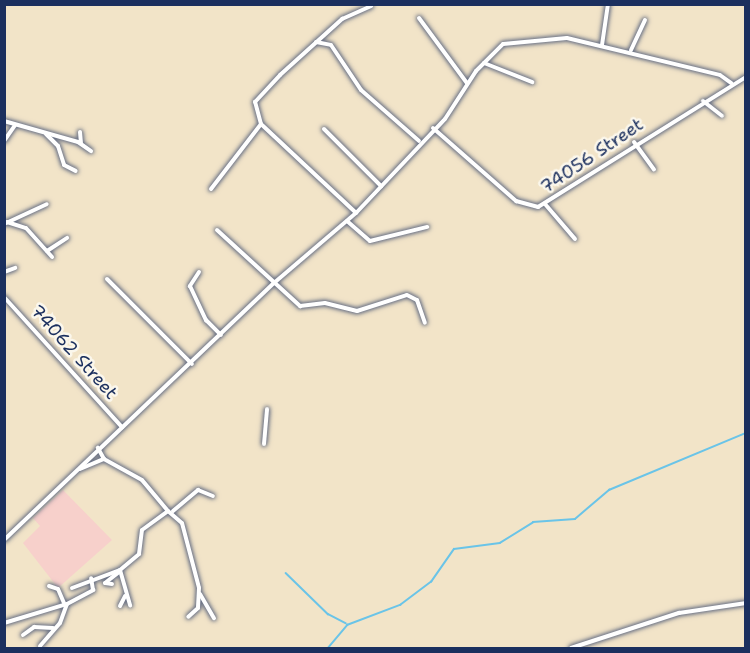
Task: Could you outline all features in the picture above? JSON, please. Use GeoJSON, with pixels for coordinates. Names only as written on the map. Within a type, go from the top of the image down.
{"type":"FeatureCollection","features":[{"type":"Feature","properties":{"kind":"street"},"geometry":{"type":"LineString","coordinates":[[603,45],[608,4]]}},
{"type":"Feature","properties":{"kind":"street"},"geometry":{"type":"LineString","coordinates":[[356,213],[261,124],[255,102],[316,42],[352,11],[371,6]]}},
{"type":"Feature","properties":{"kind":"street"},"geometry":{"type":"LineString","coordinates":[[419,18],[466,83]]}},
{"type":"Feature","properties":{"kind":"street"},"geometry":{"type":"LineString","coordinates":[[630,51],[645,20]]}},
{"type":"Feature","properties":{"kind":"street"},"geometry":{"type":"LineString","coordinates":[[4,540],[98,448],[192,364],[274,283],[356,213],[419,141],[451,111],[466,83],[503,44],[519,39],[567,38],[630,51],[666,66],[724,76],[731,83]]}},
{"type":"Feature","properties":{"kind":"street"},"geometry":{"type":"LineString","coordinates":[[316,42],[331,45],[361,90],[419,141]]}},
{"type":"Feature","properties":{"kind":"street"},"geometry":{"type":"LineString","coordinates":[[483,63],[532,82]]}},
{"type":"Feature","properties":{"kind":"street","name":"74056 Street"},"geometry":{"type":"LineString","coordinates":[[433,128],[523,206],[545,204],[634,142],[731,83],[746,77]]}},
{"type":"Feature","properties":{"kind":"street"},"geometry":{"type":"LineString","coordinates":[[703,101],[722,116]]}},
{"type":"Feature","properties":{"kind":"street"},"geometry":{"type":"LineString","coordinates":[[4,120],[81,143],[92,152]]}},
{"type":"Feature","properties":{"kind":"street"},"geometry":{"type":"LineString","coordinates":[[212,189],[261,124]]}},
{"type":"Feature","properties":{"kind":"street"},"geometry":{"type":"LineString","coordinates":[[4,141],[15,125]]}},
{"type":"Feature","properties":{"kind":"street"},"geometry":{"type":"LineString","coordinates":[[324,129],[381,186]]}},
{"type":"Feature","properties":{"kind":"street"},"geometry":{"type":"LineString","coordinates":[[80,132],[81,143]]}},
{"type":"Feature","properties":{"kind":"street"},"geometry":{"type":"LineString","coordinates":[[46,134],[74,172]]}},
{"type":"Feature","properties":{"kind":"street"},"geometry":{"type":"LineString","coordinates":[[634,142],[654,170]]}},
{"type":"Feature","properties":{"kind":"street"},"geometry":{"type":"LineString","coordinates":[[6,223],[47,204]]}},
{"type":"Feature","properties":{"kind":"street"},"geometry":{"type":"LineString","coordinates":[[545,204],[575,239]]}},
{"type":"Feature","properties":{"kind":"street"},"geometry":{"type":"LineString","coordinates":[[347,221],[370,241],[427,227]]}},
{"type":"Feature","properties":{"kind":"street"},"geometry":{"type":"LineString","coordinates":[[6,223],[26,228],[52,256]]}},
{"type":"Feature","properties":{"kind":"street"},"geometry":{"type":"LineString","coordinates":[[217,230],[300,306],[325,303],[350,311],[413,296],[425,323]]}},
{"type":"Feature","properties":{"kind":"street"},"geometry":{"type":"LineString","coordinates":[[46,251],[67,238]]}},
{"type":"Feature","properties":{"kind":"street"},"geometry":{"type":"LineString","coordinates":[[4,272],[15,268]]}},
{"type":"Feature","properties":{"kind":"street"},"geometry":{"type":"LineString","coordinates":[[199,272],[190,286],[206,320],[221,334]]}},
{"type":"Feature","properties":{"kind":"street"},"geometry":{"type":"LineString","coordinates":[[107,279],[192,364]]}},
{"type":"Feature","properties":{"kind":"street","name":"74062 Street"},"geometry":{"type":"LineString","coordinates":[[4,297],[122,427]]}},
{"type":"Feature","properties":{"kind":"street"},"geometry":{"type":"LineString","coordinates":[[264,444],[267,409]]}},
{"type":"Feature","properties":{"kind":"street"},"geometry":{"type":"LineString","coordinates":[[98,448],[104,459],[142,480],[170,511],[189,542],[200,593],[214,618]]}},
{"type":"Feature","properties":{"kind":"street"},"geometry":{"type":"LineString","coordinates":[[77,470],[104,459]]}},
{"type":"Feature","properties":{"kind":"street"},"geometry":{"type":"LineString","coordinates":[[112,584],[105,583],[139,554],[142,530],[198,490],[213,496]]}},
{"type":"Feature","properties":{"kind":"street"},"geometry":{"type":"LineString","coordinates":[[72,588],[91,578],[120,571]]}},
{"type":"Feature","properties":{"kind":"street"},"geometry":{"type":"LineString","coordinates":[[120,571],[130,606]]}},
{"type":"Feature","properties":{"kind":"street"},"geometry":{"type":"LineString","coordinates":[[4,623],[65,603],[93,590],[91,578]]}},
{"type":"Feature","properties":{"kind":"street"},"geometry":{"type":"LineString","coordinates":[[40,646],[57,627],[65,603],[58,589],[49,586]]}},
{"type":"Feature","properties":{"kind":"street"},"geometry":{"type":"LineString","coordinates":[[188,617],[196,611],[200,593]]}},
{"type":"Feature","properties":{"kind":"street"},"geometry":{"type":"LineString","coordinates":[[120,606],[125,595]]}},
{"type":"Feature","properties":{"kind":"street"},"geometry":{"type":"LineString","coordinates":[[571,648],[679,613],[746,603]]}},
{"type":"Feature","properties":{"kind":"street"},"geometry":{"type":"LineString","coordinates":[[23,635],[34,627],[46,630],[57,627]]}},
{"type":"Feature","properties":{"kind":"street"},"geometry":{"type":"LineString","coordinates":[[46,630],[46,638]]}},
{"type":"Feature","properties":{"kind":"shaded area"},"geometry":{"type":"Polygon","coordinates":[[[63,490],[112,540],[58,588],[23,543],[40,526],[33,518],[63,490]]]}},
{"type":"Feature","properties":{"kind":"waterway"},"geometry":{"type":"LineString","coordinates":[[328,648],[347,625],[400,605],[431,582],[454,549],[500,543],[533,522],[575,519],[609,490],[746,433]]}},
{"type":"Feature","properties":{"kind":"waterway"},"geometry":{"type":"LineString","coordinates":[[286,573],[328,614],[346,623]]}}]}
